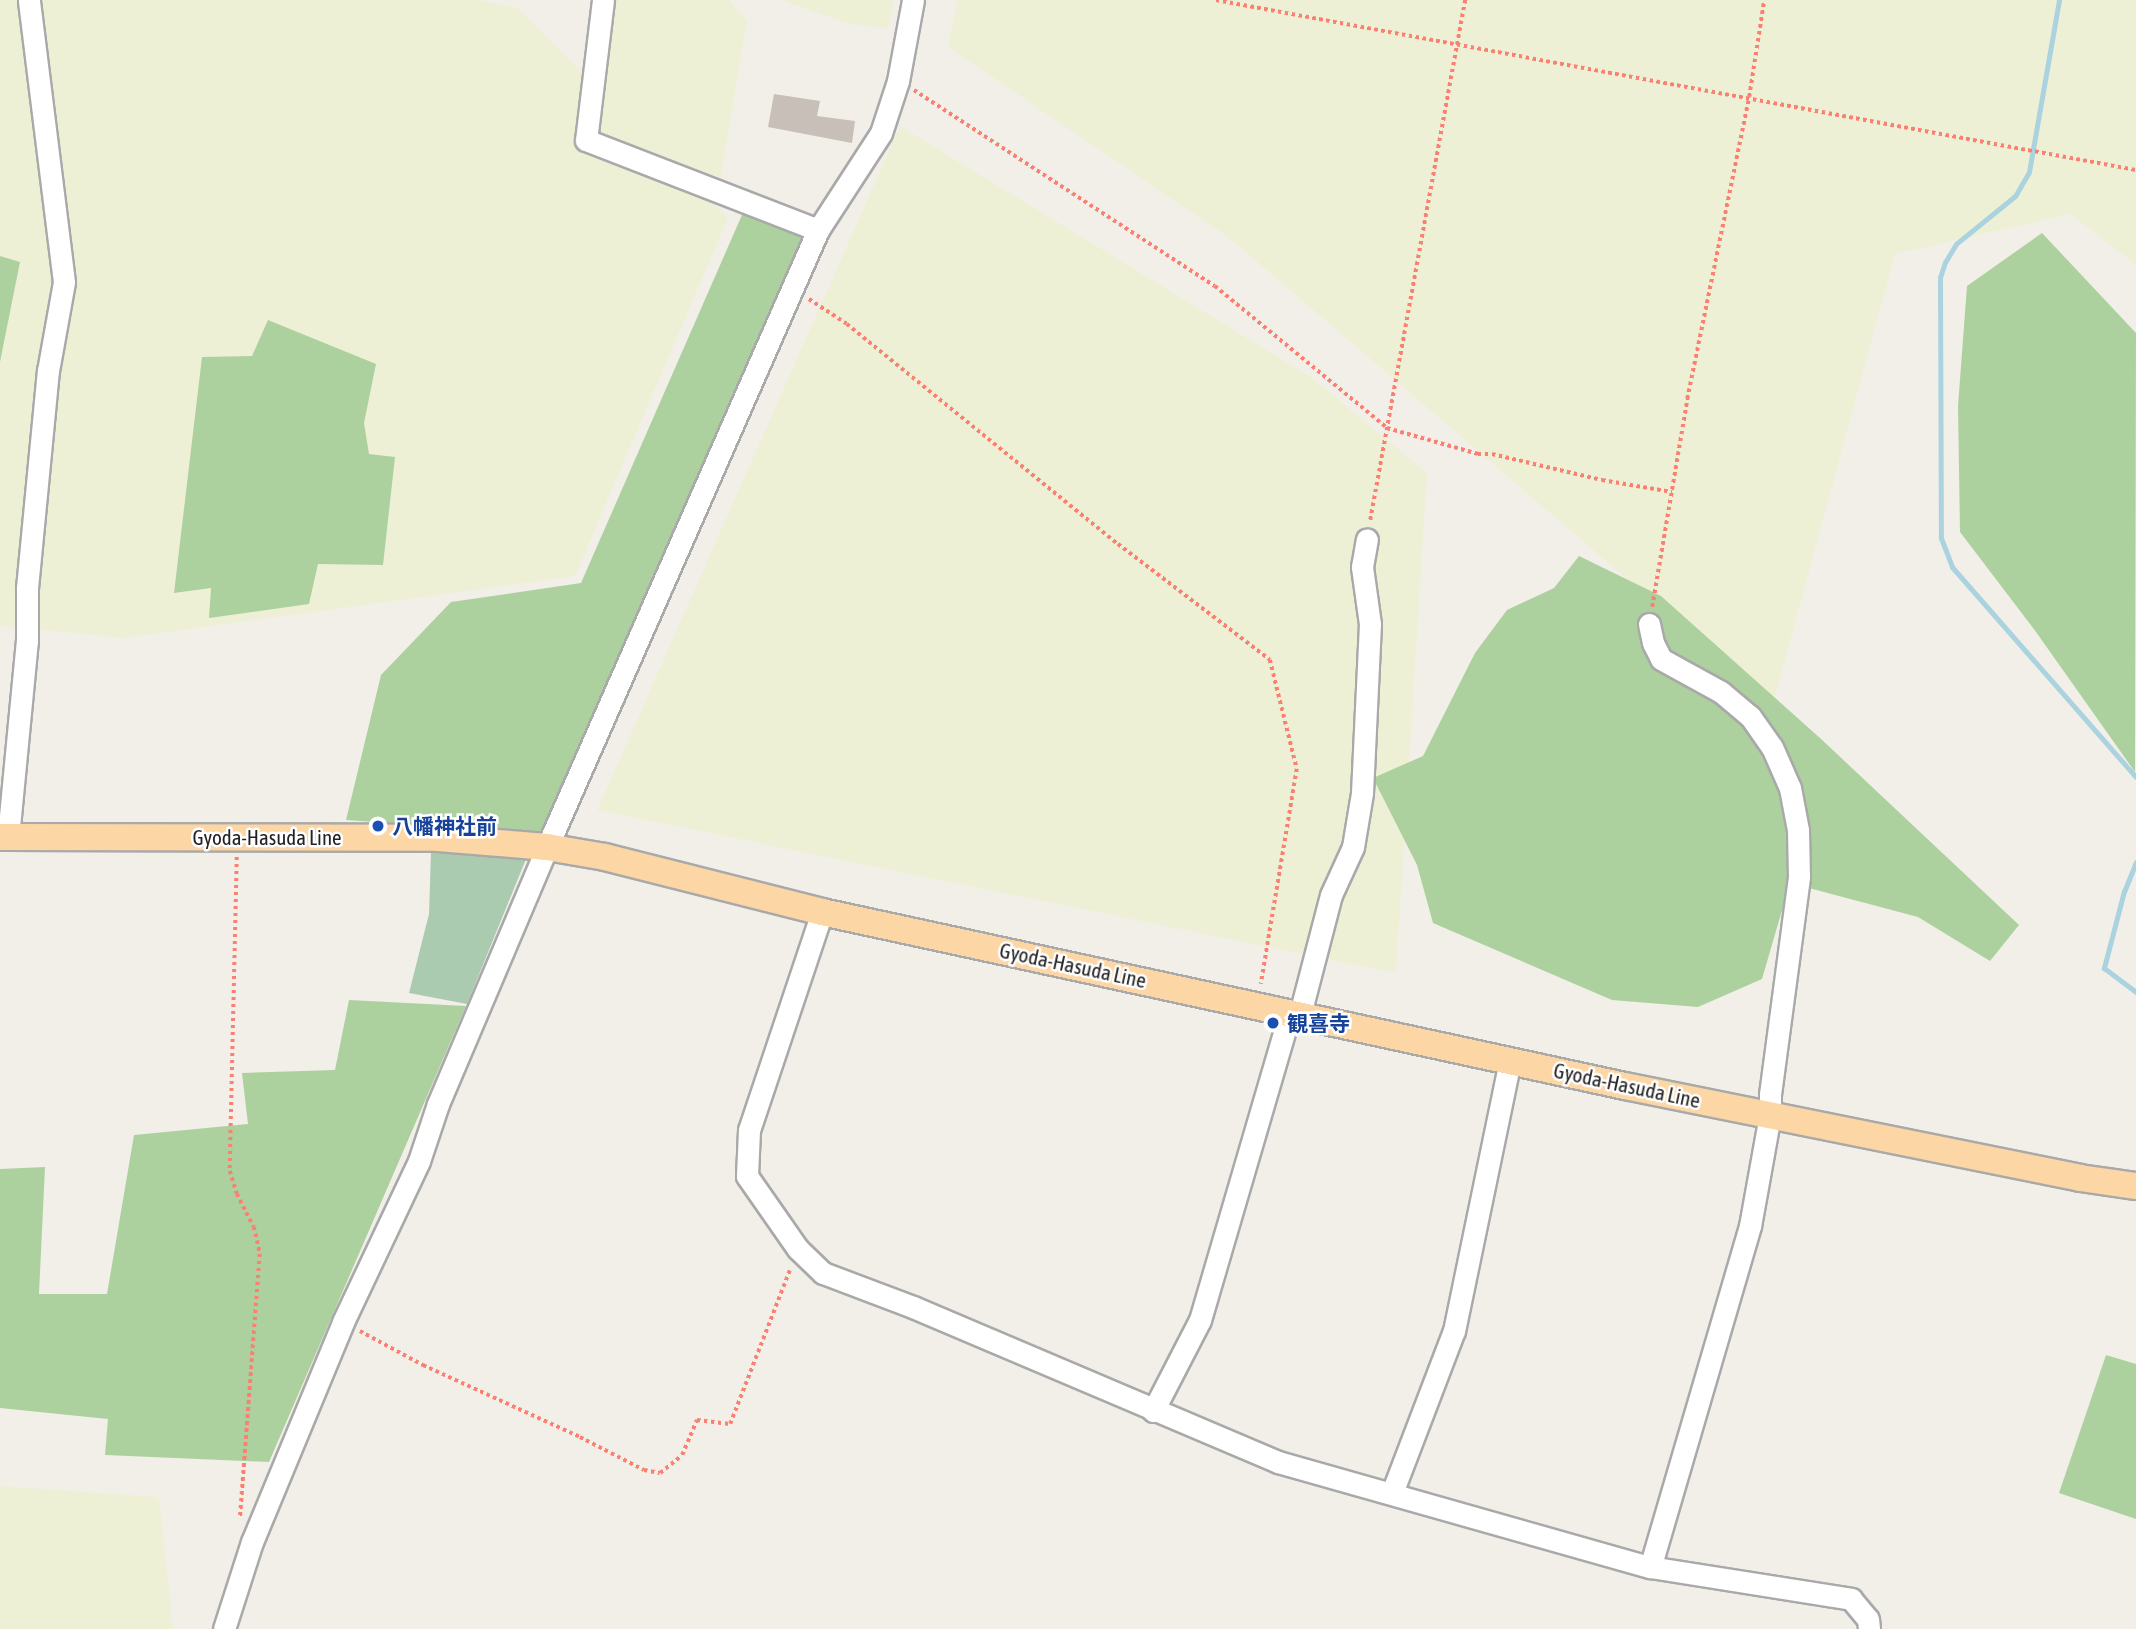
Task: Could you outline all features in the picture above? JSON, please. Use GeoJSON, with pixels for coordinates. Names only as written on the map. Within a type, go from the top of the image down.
{"type":"FeatureCollection","features":[{"type":"Feature","properties":{"kind":"main road","name":"Gyoda-Hasuda Line"},"geometry":{"type":"LineString","coordinates":[[4,837],[438,838],[547,847],[606,857],[822,912],[1510,1061],[2080,1178],[2136,1186]]}},
{"type":"Feature","properties":{"kind":"street"},"geometry":{"type":"LineString","coordinates":[[4,837],[27,641],[27,588],[48,371],[64,282],[29,0]]}},
{"type":"Feature","properties":{"kind":"street"},"geometry":{"type":"LineString","coordinates":[[603,0],[586,140],[818,230]]}},
{"type":"Feature","properties":{"kind":"street"},"geometry":{"type":"LineString","coordinates":[[224,1629],[252,1542],[343,1322],[419,1161],[438,1104],[547,847],[818,230],[881,133],[898,81],[913,0]]}},
{"type":"Feature","properties":{"kind":"street"},"geometry":{"type":"LineString","coordinates":[[1153,1411],[1200,1320],[1331,895],[1353,847],[1362,793],[1370,624],[1362,567],[1367,539]]}},
{"type":"Feature","properties":{"kind":"street"},"geometry":{"type":"LineString","coordinates":[[1649,624],[1653,643],[1661,659],[1721,692],[1750,716],[1772,747],[1790,788],[1798,830],[1799,877],[1770,1094],[1770,1115],[1750,1226],[1650,1567]]}},
{"type":"Feature","properties":{"kind":"street"},"geometry":{"type":"LineString","coordinates":[[822,912],[749,1130],[747,1176],[798,1249],[823,1273],[913,1307],[1278,1462],[1650,1567],[1851,1600],[1868,1619],[1870,1629]]}},
{"type":"Feature","properties":{"kind":"street"},"geometry":{"type":"LineString","coordinates":[[1392,1493],[1454,1331],[1510,1061]]}},
{"type":"Feature","properties":{"kind":"path"},"geometry":{"type":"LineString","coordinates":[[1216,0],[2136,170]]}},
{"type":"Feature","properties":{"kind":"path"},"geometry":{"type":"LineString","coordinates":[[1367,539],[1465,0]]}},
{"type":"Feature","properties":{"kind":"path"},"geometry":{"type":"LineString","coordinates":[[1649,624],[1687,399],[1749,97],[1764,0]]}},
{"type":"Feature","properties":{"kind":"path"},"geometry":{"type":"LineString","coordinates":[[898,81],[1215,286],[1387,428],[1478,454],[1492,454],[1602,480],[1672,492]]}},
{"type":"Feature","properties":{"kind":"path"},"geometry":{"type":"LineString","coordinates":[[793,288],[847,324],[1118,544],[1270,660],[1297,769],[1258,1005]]}},
{"type":"Feature","properties":{"kind":"path"},"geometry":{"type":"LineString","coordinates":[[237,838],[230,1171],[237,1194],[254,1227],[260,1254],[238,1510],[242,1529],[252,1542]]}},
{"type":"Feature","properties":{"kind":"path"},"geometry":{"type":"LineString","coordinates":[[343,1322],[423,1365],[549,1422],[644,1470],[660,1473],[682,1455],[697,1420],[730,1424],[798,1249]]}},
{"type":"Feature","properties":{"kind":"green space"},"geometry":{"type":"Polygon","coordinates":[[[0,0],[479,0],[517,8],[602,93],[615,0],[729,0],[747,21],[721,178],[670,160],[728,218],[575,576],[124,638],[0,626],[0,0]]]}},
{"type":"Feature","properties":{"kind":"green space"},"geometry":{"type":"Polygon","coordinates":[[[781,0],[894,0],[888,29],[846,23],[781,0]]]}},
{"type":"Feature","properties":{"kind":"green space"},"geometry":{"type":"Polygon","coordinates":[[[957,0],[2136,0],[2136,265],[2070,214],[1895,254],[1773,704],[1229,238],[948,47],[957,0]]]}},
{"type":"Feature","properties":{"kind":"green space"},"geometry":{"type":"Polygon","coordinates":[[[900,126],[1311,377],[1427,473],[1396,973],[597,810],[900,126]]]}},
{"type":"Feature","properties":{"kind":"green space"},"geometry":{"type":"Polygon","coordinates":[[[745,208],[807,236],[542,833],[346,820],[381,675],[451,602],[581,583],[745,208]]]}},
{"type":"Feature","properties":{"kind":"green space"},"geometry":{"type":"Polygon","coordinates":[[[2042,233],[2136,333],[2135,772],[2036,632],[1960,532],[1958,406],[1967,286],[2042,233]]]}},
{"type":"Feature","properties":{"kind":"green space"},"geometry":{"type":"Polygon","coordinates":[[[0,256],[20,262],[0,362],[0,256]]]}},
{"type":"Feature","properties":{"kind":"green space"},"geometry":{"type":"Polygon","coordinates":[[[268,320],[376,364],[364,423],[369,454],[395,457],[383,565],[318,564],[309,604],[209,618],[211,588],[174,593],[202,357],[252,356],[268,320]]]}},
{"type":"Feature","properties":{"kind":"green space"},"geometry":{"type":"Polygon","coordinates":[[[1579,556],[1661,596],[1820,738],[2019,925],[1990,961],[1918,917],[1790,883],[1762,979],[1698,1007],[1612,1000],[1433,923],[1417,865],[1373,778],[1423,756],[1475,653],[1507,610],[1554,588],[1579,556]]]}},
{"type":"Feature","properties":{"kind":"green space"},"geometry":{"type":"Polygon","coordinates":[[[431,851],[526,859],[467,1004],[409,993],[429,914],[431,851]]]}},
{"type":"Feature","properties":{"kind":"green space"},"geometry":{"type":"Polygon","coordinates":[[[349,1000],[466,1006],[269,1462],[105,1455],[108,1419],[0,1408],[0,1169],[45,1167],[39,1294],[107,1294],[134,1135],[248,1124],[242,1073],[335,1070],[349,1000]]]}},
{"type":"Feature","properties":{"kind":"green space"},"geometry":{"type":"Polygon","coordinates":[[[2106,1355],[2136,1364],[2136,1519],[2059,1493],[2106,1355]]]}},
{"type":"Feature","properties":{"kind":"green space"},"geometry":{"type":"Polygon","coordinates":[[[0,1486],[159,1497],[173,1629],[0,1629],[0,1486]]]}},
{"type":"Feature","properties":{"kind":"building"},"geometry":{"type":"Polygon","coordinates":[[[774,94],[820,101],[817,116],[855,121],[852,143],[768,127],[774,94]]]}},
{"type":"Feature","properties":{"kind":"waterway"},"geometry":{"type":"LineString","coordinates":[[2059,0],[2029,172],[2015,196],[1956,244],[1940,277],[1941,538],[1952,567],[2136,777]]}},
{"type":"Feature","properties":{"kind":"waterway"},"geometry":{"type":"LineString","coordinates":[[2136,862],[2124,891],[2104,968],[2136,992]]}},
{"type":"Feature","properties":{"kind":"place","name":"八幡神社前"},"geometry":{"type":"Point","coordinates":[378,826]}},
{"type":"Feature","properties":{"kind":"place","name":"観喜寺"},"geometry":{"type":"Point","coordinates":[1273,1023]}}]}
